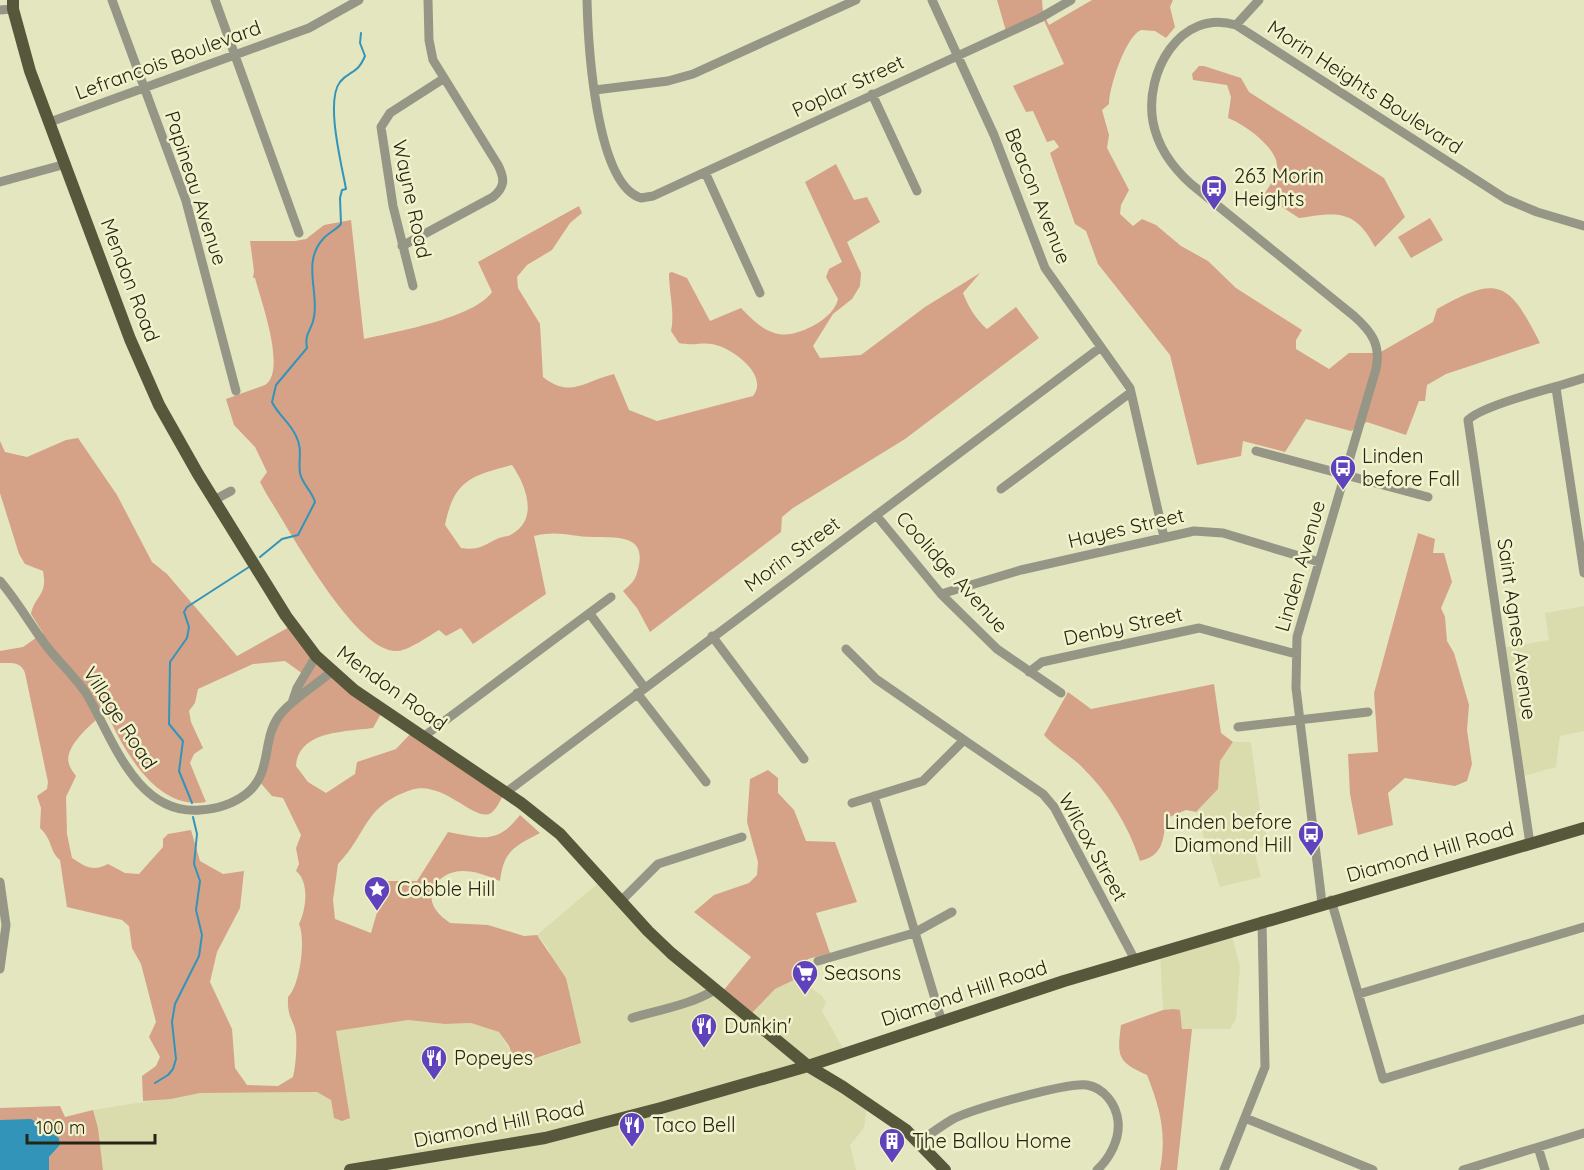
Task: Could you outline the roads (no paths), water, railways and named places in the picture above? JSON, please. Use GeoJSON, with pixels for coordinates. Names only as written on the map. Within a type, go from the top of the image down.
{"type":"FeatureCollection","features":[{"type":"Feature","properties":{"kind":"main road","name":"Mendon Road"},"geometry":{"type":"LineString","coordinates":[[13,5],[26,56],[143,371],[159,405],[214,500],[281,608],[316,656],[331,672],[505,793],[572,845],[648,931],[714,990],[808,1066],[862,1099],[919,1142],[945,1170]]}},
{"type":"Feature","properties":{"kind":"main road","name":"Diamond Hill Road"},"geometry":{"type":"LineString","coordinates":[[350,1170],[442,1157],[556,1135],[808,1066],[1262,921],[1584,828]]}},
{"type":"Feature","properties":{"kind":"street","name":"Papineau Avenue"},"geometry":{"type":"LineString","coordinates":[[112,0],[191,219],[236,391]]}},
{"type":"Feature","properties":{"kind":"street"},"geometry":{"type":"LineString","coordinates":[[214,0],[299,232]]}},
{"type":"Feature","properties":{"kind":"street","name":"Lefrancois Boulevard"},"geometry":{"type":"LineString","coordinates":[[50,122],[299,31],[329,18],[358,0]]}},
{"type":"Feature","properties":{"kind":"street"},"geometry":{"type":"LineString","coordinates":[[402,246],[493,197],[503,185],[498,165],[443,79],[430,46],[428,0]]}},
{"type":"Feature","properties":{"kind":"street"},"geometry":{"type":"LineString","coordinates":[[587,0],[595,90],[668,81],[693,74],[856,0]]}},
{"type":"Feature","properties":{"kind":"street","name":"Beacon Avenue"},"geometry":{"type":"LineString","coordinates":[[932,0],[994,135],[1045,268],[1113,362],[1130,393],[1164,537]]}},
{"type":"Feature","properties":{"kind":"street","name":"Poplar Street"},"geometry":{"type":"LineString","coordinates":[[595,90],[608,155],[622,183],[637,197],[653,195],[1040,18],[1071,0]]}},
{"type":"Feature","properties":{"kind":"street"},"geometry":{"type":"LineString","coordinates":[[1236,25],[1259,0]]}},
{"type":"Feature","properties":{"kind":"street"},"geometry":{"type":"LineString","coordinates":[[0,10],[13,5]]}},
{"type":"Feature","properties":{"kind":"street","name":"Morin Heights Boulevard"},"geometry":{"type":"LineString","coordinates":[[1332,299],[1181,175],[1169,161],[1156,134],[1152,116],[1153,89],[1158,71],[1176,40],[1188,31],[1209,23],[1224,22],[1236,25],[1506,199],[1537,212],[1584,226]]}},
{"type":"Feature","properties":{"kind":"street","name":"Wayne Road"},"geometry":{"type":"LineString","coordinates":[[413,286],[402,246],[381,127],[390,113],[443,79]]}},
{"type":"Feature","properties":{"kind":"street"},"geometry":{"type":"LineString","coordinates":[[872,94],[917,191]]}},
{"type":"Feature","properties":{"kind":"street"},"geometry":{"type":"LineString","coordinates":[[0,182],[66,164]]}},
{"type":"Feature","properties":{"kind":"street"},"geometry":{"type":"LineString","coordinates":[[705,171],[760,293]]}},
{"type":"Feature","properties":{"kind":"street","name":"Linden Avenue"},"geometry":{"type":"LineString","coordinates":[[1332,299],[1368,329],[1374,337],[1378,352],[1376,369],[1300,625],[1296,654],[1300,720],[1327,902],[1359,994],[1383,1079],[1584,1018]]}},
{"type":"Feature","properties":{"kind":"street","name":"Morin Street"},"geometry":{"type":"LineString","coordinates":[[505,793],[1101,347]]}},
{"type":"Feature","properties":{"kind":"street"},"geometry":{"type":"LineString","coordinates":[[1584,378],[1556,388],[1584,573]]}},
{"type":"Feature","properties":{"kind":"street","name":"Saint Agnes Avenue"},"geometry":{"type":"LineString","coordinates":[[1530,844],[1468,420],[1472,416],[1497,406],[1556,388]]}},
{"type":"Feature","properties":{"kind":"street"},"geometry":{"type":"LineString","coordinates":[[1000,489],[1130,393]]}},
{"type":"Feature","properties":{"kind":"street"},"geometry":{"type":"LineString","coordinates":[[1256,451],[1428,497]]}},
{"type":"Feature","properties":{"kind":"street"},"geometry":{"type":"LineString","coordinates":[[214,500],[231,491]]}},
{"type":"Feature","properties":{"kind":"street","name":"Coolidge Avenue"},"geometry":{"type":"LineString","coordinates":[[876,515],[941,594],[997,649],[1061,693]]}},
{"type":"Feature","properties":{"kind":"street","name":"Hayes Street"},"geometry":{"type":"LineString","coordinates":[[941,594],[1021,570],[1203,530],[1223,533],[1319,562]]}},
{"type":"Feature","properties":{"kind":"street","name":"Village Road"},"geometry":{"type":"LineString","coordinates":[[0,581],[20,604],[45,645],[86,693],[109,739],[132,774],[155,797],[176,807],[210,810],[246,794],[262,776],[276,723],[292,703],[331,672]]}},
{"type":"Feature","properties":{"kind":"street"},"geometry":{"type":"LineString","coordinates":[[423,737],[611,597]]}},
{"type":"Feature","properties":{"kind":"street"},"geometry":{"type":"LineString","coordinates":[[590,614],[706,782]]}},
{"type":"Feature","properties":{"kind":"street","name":"Denby Street"},"geometry":{"type":"LineString","coordinates":[[1029,672],[1042,662],[1199,628],[1296,654]]}},
{"type":"Feature","properties":{"kind":"street"},"geometry":{"type":"LineString","coordinates":[[712,636],[804,759]]}},
{"type":"Feature","properties":{"kind":"street","name":"Wilcox Street"},"geometry":{"type":"LineString","coordinates":[[846,649],[876,678],[1043,794],[1054,807],[1135,960]]}},
{"type":"Feature","properties":{"kind":"street","name":"Village Road"},"geometry":{"type":"LineString","coordinates":[[292,703],[297,688],[316,656]]}},
{"type":"Feature","properties":{"kind":"street"},"geometry":{"type":"LineString","coordinates":[[1238,727],[1368,712]]}},
{"type":"Feature","properties":{"kind":"street"},"geometry":{"type":"LineString","coordinates":[[852,803],[923,781],[964,740]]}},
{"type":"Feature","properties":{"kind":"street"},"geometry":{"type":"LineString","coordinates":[[874,796],[942,1022]]}},
{"type":"Feature","properties":{"kind":"street"},"geometry":{"type":"LineString","coordinates":[[622,900],[658,864],[742,837]]}},
{"type":"Feature","properties":{"kind":"street"},"geometry":{"type":"LineString","coordinates":[[0,882],[6,924],[0,969]]}},
{"type":"Feature","properties":{"kind":"street"},"geometry":{"type":"LineString","coordinates":[[818,961],[914,933],[952,912]]}},
{"type":"Feature","properties":{"kind":"street"},"geometry":{"type":"LineString","coordinates":[[1224,1170],[1265,1067],[1262,921]]}},
{"type":"Feature","properties":{"kind":"street"},"geometry":{"type":"LineString","coordinates":[[1359,994],[1584,927]]}},
{"type":"Feature","properties":{"kind":"street"},"geometry":{"type":"LineString","coordinates":[[632,1018],[684,1001],[700,1000],[714,990]]}},
{"type":"Feature","properties":{"kind":"street"},"geometry":{"type":"LineString","coordinates":[[919,1142],[966,1114],[1030,1095],[1075,1085],[1090,1085],[1111,1101],[1118,1120],[1118,1130],[1109,1156],[1097,1170]]}},
{"type":"Feature","properties":{"kind":"street"},"geometry":{"type":"LineString","coordinates":[[1245,1118],[1373,1170]]}},
{"type":"Feature","properties":{"kind":"street"},"geometry":{"type":"LineString","coordinates":[[1463,1170],[1584,1133]]}},
{"type":"Feature","properties":{"kind":"street"},"geometry":{"type":"LineString","coordinates":[[1538,1147],[1545,1170]]}},
{"type":"Feature","properties":{"kind":"water"},"geometry":{"type":"Polygon","coordinates":[[[31,1119],[59,1138],[60,1145],[49,1157],[49,1170],[0,1170],[0,1120],[31,1119]]]}},
{"type":"Feature","properties":{"kind":"waterway"},"geometry":{"type":"LineString","coordinates":[[260,557],[282,539],[298,535],[315,502],[300,473],[298,441],[291,427],[272,402],[276,385],[307,348],[307,335],[313,322],[315,307],[313,257],[325,237],[341,224],[340,198],[342,190],[346,189],[336,134],[334,104],[340,82],[359,66],[365,56],[360,43],[361,33]]}},
{"type":"Feature","properties":{"kind":"waterway"},"geometry":{"type":"LineString","coordinates":[[192,803],[179,771],[183,741],[169,724],[170,662],[187,638],[189,627],[184,612],[187,607],[249,567]]}},
{"type":"Feature","properties":{"kind":"waterway"},"geometry":{"type":"LineString","coordinates":[[155,1083],[173,1069],[176,1059],[172,1022],[175,1004],[199,956],[202,935],[196,910],[200,881],[194,864],[197,834],[193,817]]}},
{"type":"Feature","properties":{"kind":"place","name":"263 Morin Heights"},"geometry":{"type":"Point","coordinates":[1214,211]}},
{"type":"Feature","properties":{"kind":"place","name":"Linden before Fall"},"geometry":{"type":"Point","coordinates":[1343,491]}},
{"type":"Feature","properties":{"kind":"place","name":"Linden before Diamond Hill"},"geometry":{"type":"Point","coordinates":[1311,857]}},
{"type":"Feature","properties":{"kind":"place","name":"Cobble Hill"},"geometry":{"type":"Point","coordinates":[377,912]}},
{"type":"Feature","properties":{"kind":"place","name":"Seasons"},"geometry":{"type":"Point","coordinates":[805,996]}},
{"type":"Feature","properties":{"kind":"place","name":"Dunkin'"},"geometry":{"type":"Point","coordinates":[704,1049]}},
{"type":"Feature","properties":{"kind":"place","name":"Popeyes"},"geometry":{"type":"Point","coordinates":[434,1081]}},
{"type":"Feature","properties":{"kind":"place","name":"Taco Bell"},"geometry":{"type":"Point","coordinates":[632,1148]}},
{"type":"Feature","properties":{"kind":"place","name":"The Ballou Home"},"geometry":{"type":"Point","coordinates":[892,1164]}}]}
